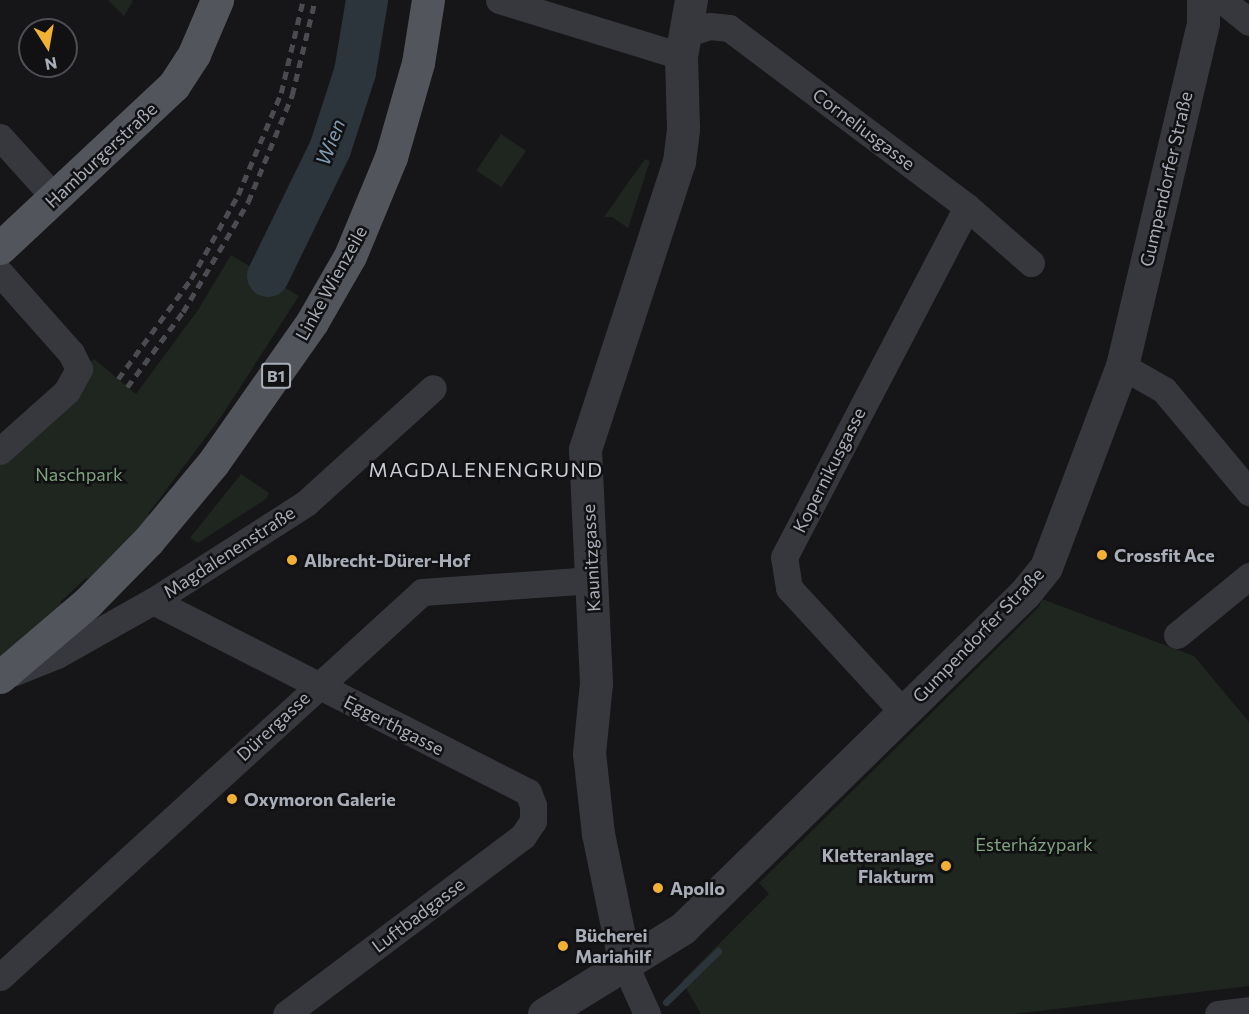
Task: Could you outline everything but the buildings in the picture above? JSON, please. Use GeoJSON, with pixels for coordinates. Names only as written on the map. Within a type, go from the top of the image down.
{"type":"FeatureCollection","features":[{"type":"Feature","properties":{"kind":"main road","name":"Hamburgerstraße"},"geometry":{"type":"LineString","coordinates":[[0,249],[146,116],[174,85],[194,54],[217,0]]}},
{"type":"Feature","properties":{"kind":"main road","name":"Linke Wienzeile"},"geometry":{"type":"LineString","coordinates":[[0,677],[88,602],[148,541],[213,463],[312,322],[350,256],[391,158],[418,63],[428,0]]}},
{"type":"Feature","properties":{"kind":"street"},"geometry":{"type":"LineString","coordinates":[[499,0],[683,45],[691,0]]}},
{"type":"Feature","properties":{"kind":"street","name":"Gumpendorfer Straße"},"geometry":{"type":"LineString","coordinates":[[544,1014],[577,1006],[625,965],[670,939],[709,905],[1025,593],[1046,567],[1122,366],[1203,22],[1203,0]]}},
{"type":"Feature","properties":{"kind":"street"},"geometry":{"type":"LineString","coordinates":[[1222,0],[1249,22]]}},
{"type":"Feature","properties":{"kind":"street","name":"Corneliusgasse"},"geometry":{"type":"LineString","coordinates":[[683,45],[710,26],[729,28],[967,207],[1031,263]]}},
{"type":"Feature","properties":{"kind":"street","name":"Kaunitzgasse"},"geometry":{"type":"LineString","coordinates":[[625,965],[598,834],[589,753],[596,683],[585,449],[679,162],[683,128],[683,45]]}},
{"type":"Feature","properties":{"kind":"street"},"geometry":{"type":"LineString","coordinates":[[0,137],[56,199]]}},
{"type":"Feature","properties":{"kind":"street","name":"Kopernikusgasse"},"geometry":{"type":"LineString","coordinates":[[903,712],[789,588],[784,556],[967,207]]}},
{"type":"Feature","properties":{"kind":"street"},"geometry":{"type":"LineString","coordinates":[[0,273],[78,363],[78,375],[67,391],[0,451]]}},
{"type":"Feature","properties":{"kind":"street"},"geometry":{"type":"LineString","coordinates":[[1122,366],[1164,390],[1249,492]]}},
{"type":"Feature","properties":{"kind":"street","name":"Magdalenenstraße"},"geometry":{"type":"LineString","coordinates":[[0,677],[57,655],[153,601],[306,503],[433,388]]}},
{"type":"Feature","properties":{"kind":"street"},"geometry":{"type":"LineString","coordinates":[[1177,635],[1249,576]]}},
{"type":"Feature","properties":{"kind":"street","name":"Dürergasse"},"geometry":{"type":"LineString","coordinates":[[0,977],[316,686],[422,592],[592,580]]}},
{"type":"Feature","properties":{"kind":"street","name":"Eggerthgasse"},"geometry":{"type":"LineString","coordinates":[[153,601],[528,792],[532,805]]}},
{"type":"Feature","properties":{"kind":"street","name":"Luftbadgasse"},"geometry":{"type":"LineString","coordinates":[[286,1014],[523,836],[533,820],[532,805]]}},
{"type":"Feature","properties":{"kind":"street"},"geometry":{"type":"LineString","coordinates":[[625,965],[647,1014]]}},
{"type":"Feature","properties":{"kind":"street"},"geometry":{"type":"LineString","coordinates":[[1218,1014],[1249,1010]]}},
{"type":"Feature","properties":{"kind":"green space"},"geometry":{"type":"Polygon","coordinates":[[[108,0],[131,0],[133,1],[124,16],[108,0]]]}},
{"type":"Feature","properties":{"kind":"green space"},"geometry":{"type":"Polygon","coordinates":[[[501,134],[526,151],[501,187],[476,170],[501,134]]]}},
{"type":"Feature","properties":{"kind":"green space"},"geometry":{"type":"Polygon","coordinates":[[[645,159],[650,161],[628,228],[612,217],[604,217],[645,159]]]}},
{"type":"Feature","properties":{"kind":"green space","name":"Naschpark"},"geometry":{"type":"Polygon","coordinates":[[[231,255],[299,296],[221,417],[148,514],[150,516],[89,580],[86,578],[60,602],[64,606],[0,659],[0,438],[94,359],[136,394],[198,310],[231,255]]]}},
{"type":"Feature","properties":{"kind":"green space"},"geometry":{"type":"Polygon","coordinates":[[[241,474],[269,493],[266,499],[198,543],[190,538],[241,474]]]}},
{"type":"Feature","properties":{"kind":"green space","name":"Esterházypark"},"geometry":{"type":"Polygon","coordinates":[[[1042,599],[1194,656],[1249,722],[1249,986],[1014,1014],[701,1014],[682,981],[769,894],[759,883],[1039,607],[1042,599]]]}},
{"type":"Feature","properties":{"kind":"waterway","name":"Wien"},"geometry":{"type":"LineString","coordinates":[[268,276],[330,149],[355,72],[367,0]]}},
{"type":"Feature","properties":{"kind":"waterway"},"geometry":{"type":"LineString","coordinates":[[666,1002],[718,951]]}},
{"type":"Feature","properties":{"kind":"railway"},"geometry":{"type":"LineString","coordinates":[[118,379],[191,279],[238,195],[281,93],[303,0]]}},
{"type":"Feature","properties":{"kind":"railway"},"geometry":{"type":"LineString","coordinates":[[127,387],[183,312],[248,202],[292,95],[315,0]]}},
{"type":"Feature","properties":{"kind":"place","name":"Crossfit Ace"},"geometry":{"type":"Point","coordinates":[1102,555]}},
{"type":"Feature","properties":{"kind":"place","name":"Albrecht-Dürer-Hof"},"geometry":{"type":"Point","coordinates":[292,560]}},
{"type":"Feature","properties":{"kind":"place","name":"Oxymoron Galerie"},"geometry":{"type":"Point","coordinates":[232,799]}},
{"type":"Feature","properties":{"kind":"place","name":"Kletteranlage Flakturm"},"geometry":{"type":"Point","coordinates":[946,866]}},
{"type":"Feature","properties":{"kind":"place","name":"Apollo"},"geometry":{"type":"Point","coordinates":[658,888]}},
{"type":"Feature","properties":{"kind":"place","name":"Bücherei Mariahilf"},"geometry":{"type":"Point","coordinates":[563,946]}},
{"type":"Feature","properties":{"kind":"district","name":"MAGDALENENGRUND"},"geometry":{"type":"Point","coordinates":[486,469]}}]}
